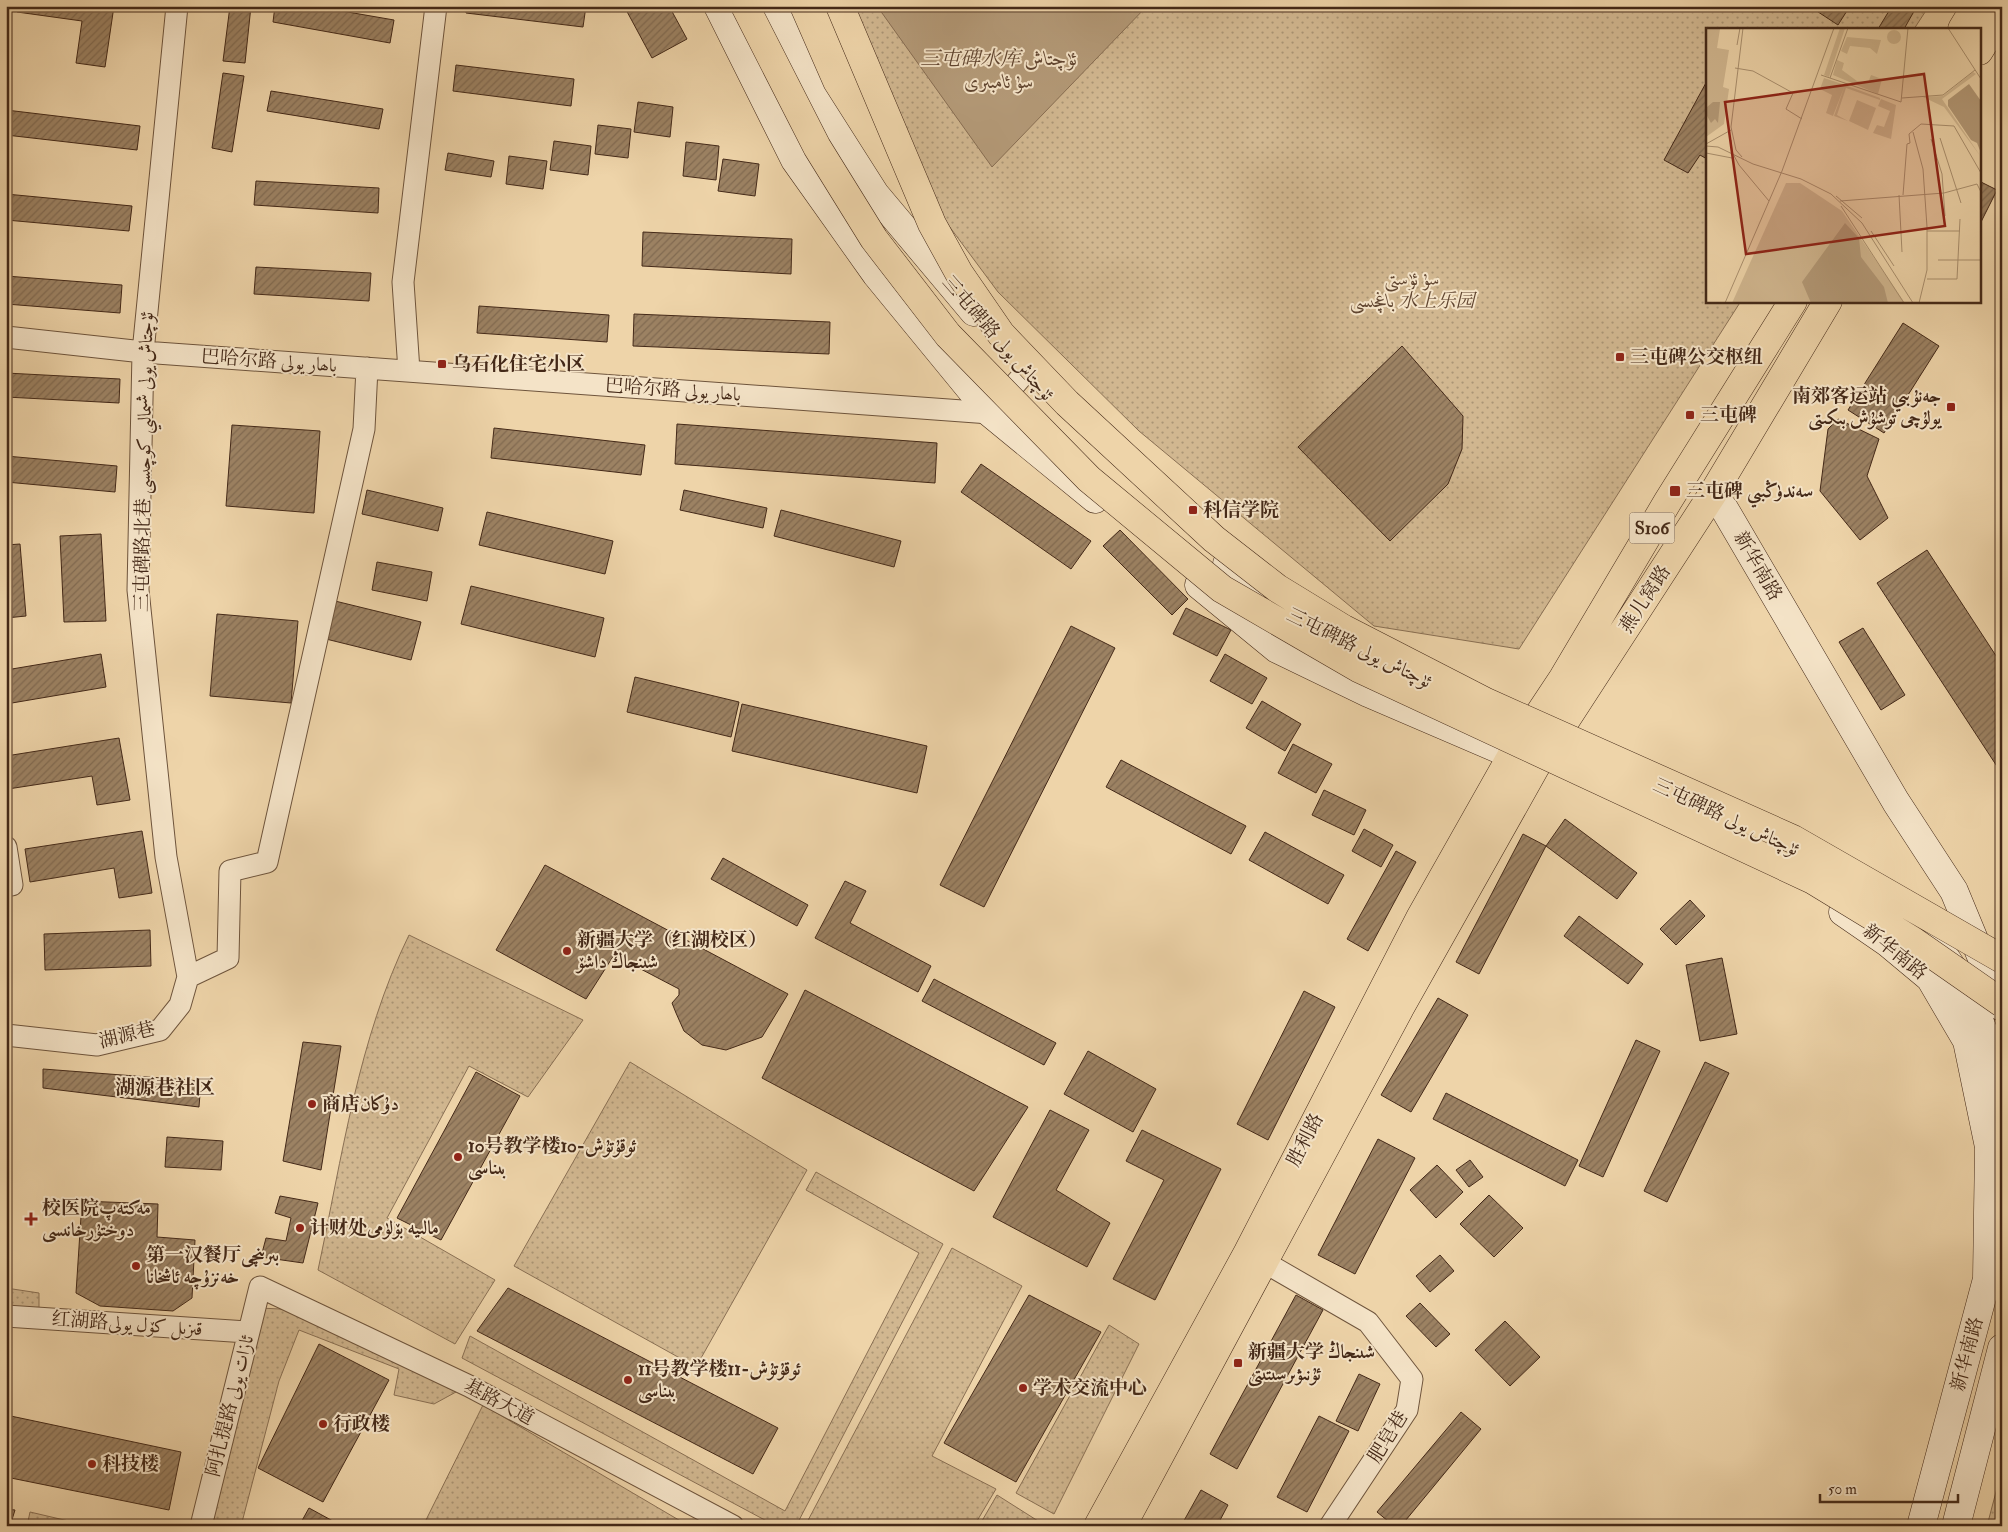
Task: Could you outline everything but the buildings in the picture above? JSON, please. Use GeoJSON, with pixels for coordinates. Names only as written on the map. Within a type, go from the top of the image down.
{"type":"FeatureCollection","features":[{"type":"Feature","properties":{"kind":"main road","name":"三屯碑路 ئۈچتاش يولى"},"geometry":{"type":"LineString","coordinates":[[718,6],[795,160],[876,274],[990,413],[1277,649],[1368,693],[1524,760]]}},
{"type":"Feature","properties":{"kind":"main road"},"geometry":{"type":"LineString","coordinates":[[745,6],[817,147],[874,239],[948,335],[1089,479],[1222,588],[1358,668],[1813,880],[1912,941],[2002,1005]]}},
{"type":"Feature","properties":{"kind":"main road","name":"三屯碑路 ئۈچتاش يولى"},"geometry":{"type":"LineString","coordinates":[[773,6],[812,95],[875,194],[1024,374],[1184,526],[1285,615],[1527,729],[1736,820],[1814,858],[1874,897],[1930,938],[1960,981],[1981,1024],[1998,1073],[2002,1102]]}},
{"type":"Feature","properties":{"kind":"main road"},"geometry":{"type":"LineString","coordinates":[[840,6],[932,224],[958,273],[1001,334],[1067,403],[1214,538],[1277,588],[1344,630],[1484,701],[1793,839],[2002,959]]}},
{"type":"Feature","properties":{"kind":"main road"},"geometry":{"type":"LineString","coordinates":[[1963,28],[1976,6]]}},
{"type":"Feature","properties":{"kind":"main road"},"geometry":{"type":"LineString","coordinates":[[1980,49],[2002,14]]}},
{"type":"Feature","properties":{"kind":"main road","name":"燕儿窝路"},"geometry":{"type":"LineString","coordinates":[[1524,760],[1527,729],[1563,678],[1668,501],[1792,302]]}},
{"type":"Feature","properties":{"kind":"main road","name":"燕儿窝路"},"geometry":{"type":"LineString","coordinates":[[1524,760],[1553,740],[1712,495],[1827,302]]}},
{"type":"Feature","properties":{"kind":"main road","name":"新华南路"},"geometry":{"type":"LineString","coordinates":[[1712,495],[1725,510],[1896,802],[1954,891],[2002,1005]]}},
{"type":"Feature","properties":{"kind":"main road","name":"新华南路"},"geometry":{"type":"LineString","coordinates":[[1524,760],[1776,876],[1845,913],[1888,943],[1930,978],[1967,1042],[1989,1148],[1994,1261],[1921,1526]]}},
{"type":"Feature","properties":{"kind":"main road","name":"胜利路"},"geometry":{"type":"LineString","coordinates":[[1122,1526],[1400,1008],[1524,760]]}},
{"type":"Feature","properties":{"kind":"main road","name":"胜利路"},"geometry":{"type":"LineString","coordinates":[[1098,1526],[1248,1252],[1420,918],[1524,760]]}},
{"type":"Feature","properties":{"kind":"main road","name":"新华南路"},"geometry":{"type":"LineString","coordinates":[[1956,1526],[2002,1348]]}},
{"type":"Feature","properties":{"kind":"street","name":"三屯碑路北巷 ئۈچتاش يولى شىمالىي كوچىسى"},"geometry":{"type":"LineString","coordinates":[[178,6],[142,352],[138,590],[166,857],[188,977]]}},
{"type":"Feature","properties":{"kind":"street"},"geometry":{"type":"LineString","coordinates":[[410,371],[403,282],[436,6]]}},
{"type":"Feature","properties":{"kind":"street","name":"巴哈尔路 باھار يولى"},"geometry":{"type":"LineString","coordinates":[[6,337],[142,352],[990,413]]}},
{"type":"Feature","properties":{"kind":"street"},"geometry":{"type":"LineString","coordinates":[[188,977],[228,958],[230,871],[266,862],[364,429],[367,368]]}},
{"type":"Feature","properties":{"kind":"street"},"geometry":{"type":"LineString","coordinates":[[990,413],[1024,374]]}},
{"type":"Feature","properties":{"kind":"street"},"geometry":{"type":"LineString","coordinates":[[6,847],[12,885]]}},
{"type":"Feature","properties":{"kind":"street","name":"湖源巷"},"geometry":{"type":"LineString","coordinates":[[6,1035],[97,1044],[160,1030],[180,1006],[188,977]]}},
{"type":"Feature","properties":{"kind":"street","name":"肥皂巷"},"geometry":{"type":"LineString","coordinates":[[1264,1262],[1368,1322],[1412,1379],[1407,1410],[1330,1526]]}},
{"type":"Feature","properties":{"kind":"street","name":"阿扎提路 ئازات يولى"},"geometry":{"type":"LineString","coordinates":[[201,1526],[247,1332],[260,1287]]}},
{"type":"Feature","properties":{"kind":"street","name":"基路大道"},"geometry":{"type":"LineString","coordinates":[[260,1287],[469,1386],[732,1526]]}},
{"type":"Feature","properties":{"kind":"street","name":"红湖路قىزىل كۆل يولى"},"geometry":{"type":"LineString","coordinates":[[6,1316],[247,1332]]}},
{"type":"Feature","properties":{"kind":"green space","name":"سۇ ئۈستى باغچىسى 水上乐园"},"geometry":{"type":"Polygon","coordinates":[[[829,6],[1929,6],[1915,28],[1706,28],[1706,302],[1740,302],[1519,649],[1374,626],[1139,431],[998,292],[897,156],[829,6]]]}},
{"type":"Feature","properties":{"kind":"green space"},"geometry":{"type":"Polygon","coordinates":[[[409,935],[583,1020],[528,1097],[469,1066],[387,1218],[495,1280],[455,1344],[318,1270],[353,1100],[364,1057],[391,975],[409,935]]]}},
{"type":"Feature","properties":{"kind":"green space"},"geometry":{"type":"Polygon","coordinates":[[[630,1062],[807,1170],[696,1367],[514,1266],[630,1062]]]}},
{"type":"Feature","properties":{"kind":"green space"},"geometry":{"type":"Polygon","coordinates":[[[816,1172],[943,1244],[796,1526],[776,1526],[462,1358],[470,1336],[785,1511],[919,1253],[806,1190],[816,1172]]]}},
{"type":"Feature","properties":{"kind":"green space"},"geometry":{"type":"Polygon","coordinates":[[[952,1248],[1022,1286],[932,1456],[996,1489],[974,1526],[805,1526],[952,1248]]]}},
{"type":"Feature","properties":{"kind":"green space"},"geometry":{"type":"Polygon","coordinates":[[[6,1288],[39,1293],[39,1313],[6,1309],[6,1288]]]}},
{"type":"Feature","properties":{"kind":"green space"},"geometry":{"type":"Polygon","coordinates":[[[260,1308],[300,1310],[456,1392],[434,1404],[394,1395],[399,1369],[299,1330],[279,1381],[241,1526],[204,1526],[260,1308]]]}},
{"type":"Feature","properties":{"kind":"green space"},"geometry":{"type":"Polygon","coordinates":[[[1109,1325],[1139,1344],[1054,1514],[1016,1493],[1109,1325]]]}},
{"type":"Feature","properties":{"kind":"green space"},"geometry":{"type":"Polygon","coordinates":[[[483,1405],[689,1526],[423,1526],[483,1405]]]}},
{"type":"Feature","properties":{"kind":"green space"},"geometry":{"type":"Polygon","coordinates":[[[2002,1469],[2002,1526],[1987,1526],[2002,1469]]]}},
{"type":"Feature","properties":{"kind":"green space"},"geometry":{"type":"Polygon","coordinates":[[[997,1495],[1046,1526],[979,1526],[997,1495]]]}},
{"type":"Feature","properties":{"kind":"green space"},"geometry":{"type":"Polygon","coordinates":[[[30,1512],[90,1526],[27,1526],[30,1512]]]}},
{"type":"Feature","properties":{"kind":"water","name":"三屯碑水库 ئۈچتاش سۇ ئامبىرى"},"geometry":{"type":"Polygon","coordinates":[[[877,6],[1147,6],[992,167],[877,6]]]}},
{"type":"Feature","properties":{"kind":"place","name":"三屯碑公交枢纽"},"geometry":{"type":"Point","coordinates":[1620,357]}},
{"type":"Feature","properties":{"kind":"place","name":"乌石化住宅小区"},"geometry":{"type":"Point","coordinates":[442,364]}},
{"type":"Feature","properties":{"kind":"place","name":"南郊客运站 جەنۇبىي يولۇچى توشۇش بىكىتى"},"geometry":{"type":"Point","coordinates":[1951,407]}},
{"type":"Feature","properties":{"kind":"place","name":"三屯碑"},"geometry":{"type":"Point","coordinates":[1690,415]}},
{"type":"Feature","properties":{"kind":"place","name":"三屯碑 سەندۈڭبىي"},"geometry":{"type":"Point","coordinates":[1675,491]}},
{"type":"Feature","properties":{"kind":"place","name":"科信学院"},"geometry":{"type":"Point","coordinates":[1193,510]}},
{"type":"Feature","properties":{"kind":"place","name":"新疆大学（红湖校区） شىنجاڭ داشۆ"},"geometry":{"type":"Point","coordinates":[567,951]}},
{"type":"Feature","properties":{"kind":"place","name":"商店دۇكان"},"geometry":{"type":"Point","coordinates":[312,1104]}},
{"type":"Feature","properties":{"kind":"place","name":"10号教学楼10-ئوقۇتۇش بىناسى"},"geometry":{"type":"Point","coordinates":[458,1157]}},
{"type":"Feature","properties":{"kind":"place","name":"校医院مەكتەپ دوختۇرخانىسى"},"geometry":{"type":"Point","coordinates":[31,1219]}},
{"type":"Feature","properties":{"kind":"place","name":"计财处مالىيە بۆلۈمى"},"geometry":{"type":"Point","coordinates":[300,1228]}},
{"type":"Feature","properties":{"kind":"place","name":"第一汉餐厅بىرىنچى خەنزۇچە ئاشخانا"},"geometry":{"type":"Point","coordinates":[136,1266]}},
{"type":"Feature","properties":{"kind":"place","name":"新疆大学 شىنجاڭ ئۇنىۋىرسىتىتى"},"geometry":{"type":"Point","coordinates":[1238,1363]}},
{"type":"Feature","properties":{"kind":"place","name":"11号教学楼11-ئوقۇتۇش بىناسى"},"geometry":{"type":"Point","coordinates":[628,1380]}},
{"type":"Feature","properties":{"kind":"place","name":"学术交流中心"},"geometry":{"type":"Point","coordinates":[1023,1388]}},
{"type":"Feature","properties":{"kind":"place","name":"行政楼"},"geometry":{"type":"Point","coordinates":[323,1424]}},
{"type":"Feature","properties":{"kind":"place","name":"科技楼"},"geometry":{"type":"Point","coordinates":[92,1464]}},
{"type":"Feature","properties":{"kind":"district","name":"湖源巷社区"},"geometry":{"type":"Point","coordinates":[165,1087]}}]}
